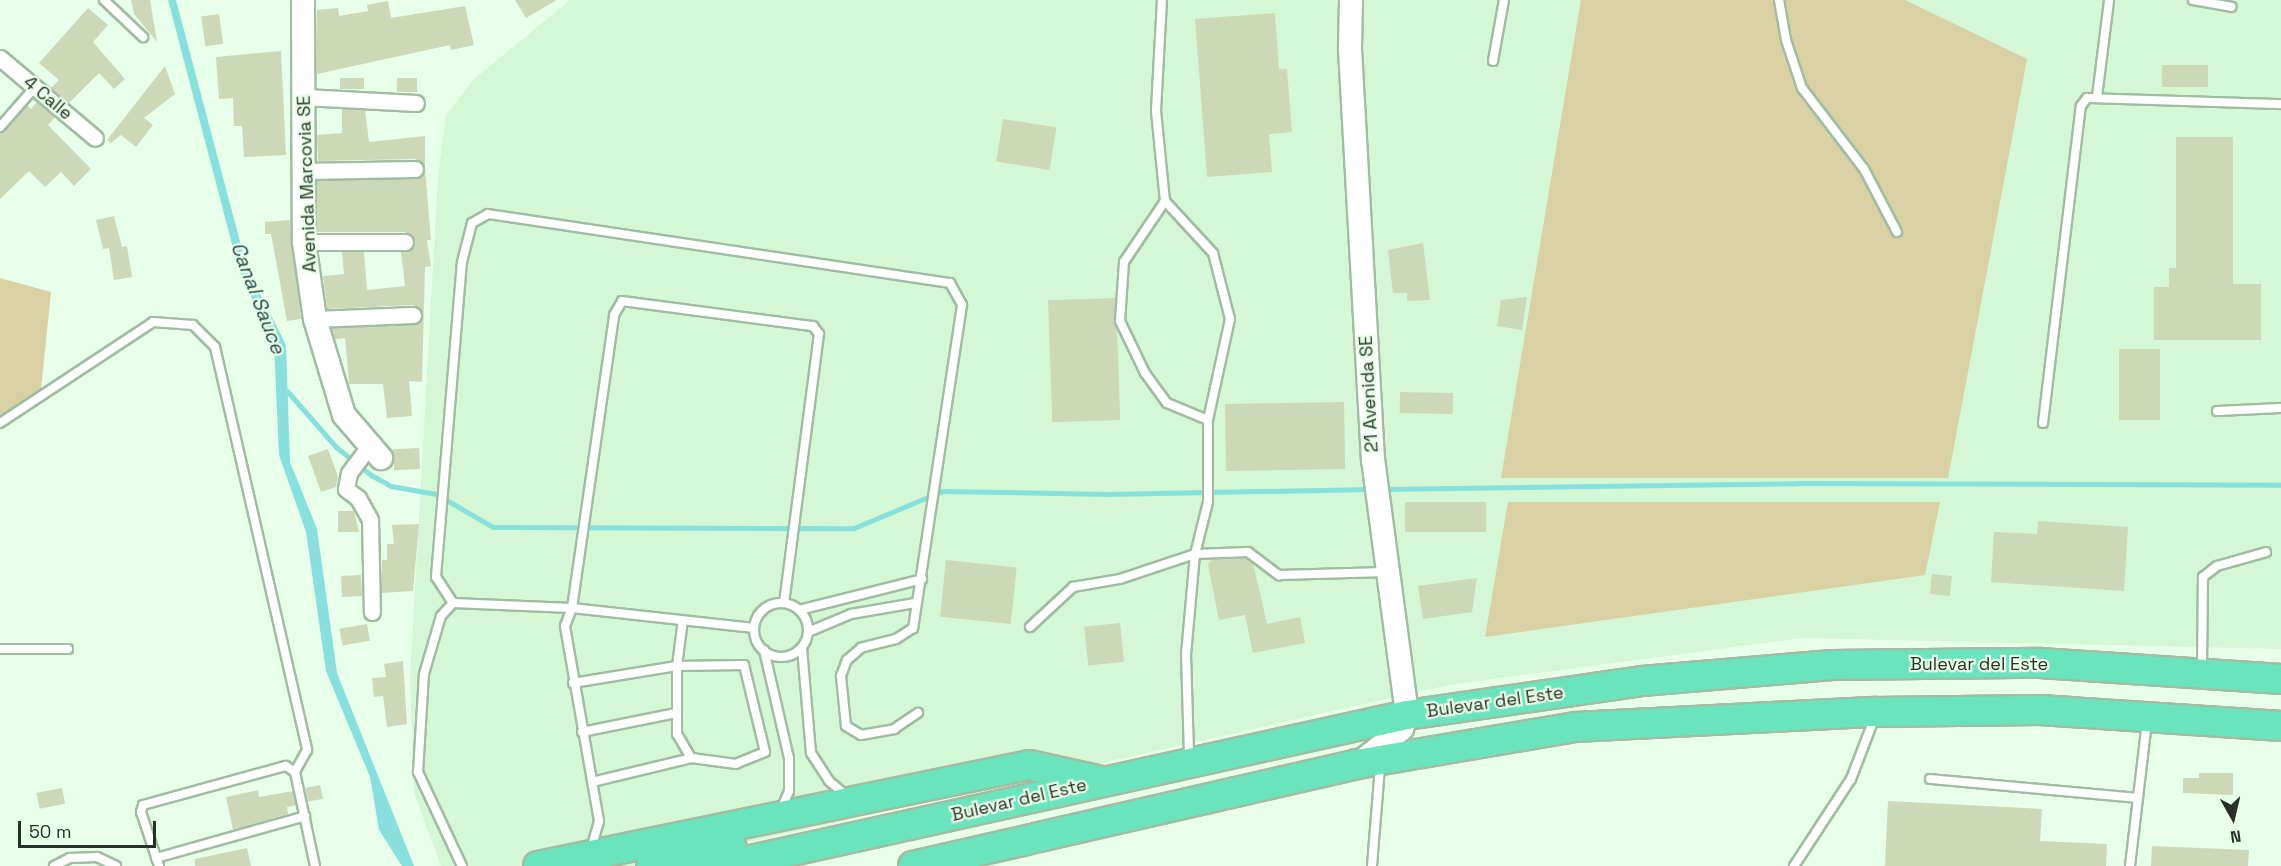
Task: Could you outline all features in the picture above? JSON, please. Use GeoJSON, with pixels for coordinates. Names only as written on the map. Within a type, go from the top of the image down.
{"type":"FeatureCollection","features":[{"type":"Feature","properties":{"kind":"highway","name":"Bulevar del Este"},"geometry":{"type":"LineString","coordinates":[[724,866],[1407,715],[1642,681],[1832,665],[2040,663],[2277,678]]}},
{"type":"Feature","properties":{"kind":"highway","name":"Bulevar del Este"},"geometry":{"type":"LineString","coordinates":[[913,866],[1369,762],[1575,727],[1876,712],[2040,710],[2281,726]]}},
{"type":"Feature","properties":{"kind":"highway"},"geometry":{"type":"LineString","coordinates":[[538,866],[778,818],[850,799],[1029,765],[1103,781]]}},
{"type":"Feature","properties":{"kind":"highway"},"geometry":{"type":"LineString","coordinates":[[773,866],[895,836],[941,817]]}},
{"type":"Feature","properties":{"kind":"highway"},"geometry":{"type":"LineString","coordinates":[[651,866],[752,841],[778,818]]}},
{"type":"Feature","properties":{"kind":"highway"},"geometry":{"type":"LineString","coordinates":[[995,866],[1050,835]]}},
{"type":"Feature","properties":{"kind":"street","name":"Avenida Marcovia SE"},"geometry":{"type":"LineString","coordinates":[[303,0],[304,242],[315,319],[344,416],[371,453]]}},
{"type":"Feature","properties":{"kind":"street","name":"21 Avenida SE"},"geometry":{"type":"LineString","coordinates":[[1352,0],[1350,49],[1373,459],[1386,572],[1407,715]]}},
{"type":"Feature","properties":{"kind":"street","name":"4 Calle"},"geometry":{"type":"LineString","coordinates":[[0,58],[95,138]]}},
{"type":"Feature","properties":{"kind":"street"},"geometry":{"type":"LineString","coordinates":[[304,97],[416,103]]}},
{"type":"Feature","properties":{"kind":"street"},"geometry":{"type":"LineString","coordinates":[[303,171],[415,169]]}},
{"type":"Feature","properties":{"kind":"street"},"geometry":{"type":"LineString","coordinates":[[304,242],[405,242]]}},
{"type":"Feature","properties":{"kind":"street"},"geometry":{"type":"LineString","coordinates":[[315,319],[413,315]]}},
{"type":"Feature","properties":{"kind":"street"},"geometry":{"type":"LineString","coordinates":[[371,453],[349,473],[346,489],[358,498],[370,520],[372,612]]}},
{"type":"Feature","properties":{"kind":"street"},"geometry":{"type":"LineString","coordinates":[[1369,762],[1402,729],[1407,715]]}},
{"type":"Feature","properties":{"kind":"lane"},"geometry":{"type":"LineString","coordinates":[[104,0],[142,37]]}},
{"type":"Feature","properties":{"kind":"lane"},"geometry":{"type":"LineString","coordinates":[[1162,0],[1156,111],[1165,201],[1213,254],[1230,319],[1208,420],[1208,502],[1195,554],[1186,654],[1189,762]]}},
{"type":"Feature","properties":{"kind":"lane"},"geometry":{"type":"LineString","coordinates":[[1493,61],[1504,0]]}},
{"type":"Feature","properties":{"kind":"lane"},"geometry":{"type":"LineString","coordinates":[[1779,0],[1786,40],[1803,88],[1864,169],[1897,232]]}},
{"type":"Feature","properties":{"kind":"lane"},"geometry":{"type":"LineString","coordinates":[[2097,97],[2109,0]]}},
{"type":"Feature","properties":{"kind":"lane"},"geometry":{"type":"LineString","coordinates":[[2193,0],[2231,7]]}},
{"type":"Feature","properties":{"kind":"lane"},"geometry":{"type":"LineString","coordinates":[[0,127],[35,87]]}},
{"type":"Feature","properties":{"kind":"lane"},"geometry":{"type":"LineString","coordinates":[[2043,423],[2081,106],[2087,98],[2097,97],[2281,104]]}},
{"type":"Feature","properties":{"kind":"lane"},"geometry":{"type":"LineString","coordinates":[[1165,201],[1124,262],[1120,321],[1145,373],[1167,403],[1208,420]]}},
{"type":"Feature","properties":{"kind":"lane"},"geometry":{"type":"LineString","coordinates":[[453,603],[436,577],[462,262],[472,223],[488,214],[950,283],[962,305],[913,628],[896,639],[861,648],[848,660],[840,697],[846,726],[861,735],[894,729],[918,713]]}},
{"type":"Feature","properties":{"kind":"lane"},"geometry":{"type":"LineString","coordinates":[[588,855],[599,821],[573,683],[565,626],[572,608],[614,315],[622,301],[635,300],[813,326],[819,334],[784,603]]}},
{"type":"Feature","properties":{"kind":"lane"},"geometry":{"type":"LineString","coordinates":[[0,423],[153,322],[193,325],[215,347],[307,750],[295,772],[315,866]]}},
{"type":"Feature","properties":{"kind":"lane"},"geometry":{"type":"LineString","coordinates":[[2217,411],[2281,408]]}},
{"type":"Feature","properties":{"kind":"lane"},"geometry":{"type":"LineString","coordinates":[[1030,627],[1074,587],[1120,579],[1195,554],[1248,552],[1279,575],[1386,572]]}},
{"type":"Feature","properties":{"kind":"lane"},"geometry":{"type":"LineString","coordinates":[[2202,673],[2203,577],[2217,566],[2266,552]]}},
{"type":"Feature","properties":{"kind":"lane"},"geometry":{"type":"LineString","coordinates":[[754,628],[768,607],[784,603],[799,610],[922,579]]}},
{"type":"Feature","properties":{"kind":"lane"},"geometry":{"type":"LineString","coordinates":[[462,866],[418,772],[424,674],[441,616],[453,603],[572,608],[754,628]]}},
{"type":"Feature","properties":{"kind":"lane"},"geometry":{"type":"LineString","coordinates":[[808,632],[851,614],[915,603]]}},
{"type":"Feature","properties":{"kind":"lane"},"geometry":{"type":"LineString","coordinates":[[799,610],[808,632],[802,648],[811,753],[829,781],[850,799]]}},
{"type":"Feature","properties":{"kind":"lane"},"geometry":{"type":"LineString","coordinates":[[683,620],[676,666],[677,734],[691,758]]}},
{"type":"Feature","properties":{"kind":"lane"},"geometry":{"type":"LineString","coordinates":[[754,628],[764,650],[789,758],[789,790],[778,818]]}},
{"type":"Feature","properties":{"kind":"lane"},"geometry":{"type":"LineString","coordinates":[[764,650],[787,656],[802,648]]}},
{"type":"Feature","properties":{"kind":"lane"},"geometry":{"type":"LineString","coordinates":[[0,649],[68,649]]}},
{"type":"Feature","properties":{"kind":"lane"},"geometry":{"type":"LineString","coordinates":[[573,683],[676,666],[744,665],[763,731],[765,752],[736,764],[691,758],[591,782]]}},
{"type":"Feature","properties":{"kind":"lane"},"geometry":{"type":"LineString","coordinates":[[1794,866],[1851,779],[1876,712]]}},
{"type":"Feature","properties":{"kind":"lane"},"geometry":{"type":"LineString","coordinates":[[582,732],[676,713]]}},
{"type":"Feature","properties":{"kind":"lane"},"geometry":{"type":"LineString","coordinates":[[2130,866],[2147,717]]}},
{"type":"Feature","properties":{"kind":"lane"},"geometry":{"type":"LineString","coordinates":[[1369,762],[1372,866]]}},
{"type":"Feature","properties":{"kind":"lane"},"geometry":{"type":"LineString","coordinates":[[295,772],[286,766],[143,805],[157,862],[305,816]]}},
{"type":"Feature","properties":{"kind":"lane"},"geometry":{"type":"LineString","coordinates":[[1930,779],[2137,798]]}},
{"type":"Feature","properties":{"kind":"lane"},"geometry":{"type":"LineString","coordinates":[[54,866],[69,858],[97,856],[116,866]]}},
{"type":"Feature","properties":{"kind":"shaded area"},"geometry":{"type":"Polygon","coordinates":[[[570,0],[2281,0],[2281,649],[1802,638],[1449,685],[641,866],[441,866],[414,793],[410,679],[438,176],[446,115],[473,80],[570,0]]]}},
{"type":"Feature","properties":{"kind":"shaded area"},"geometry":{"type":"Polygon","coordinates":[[[1581,0],[1905,0],[2027,59],[1948,478],[1501,478],[1581,0]]]}},
{"type":"Feature","properties":{"kind":"shaded area"},"geometry":{"type":"Polygon","coordinates":[[[0,278],[51,292],[40,399],[0,422],[0,278]]]}},
{"type":"Feature","properties":{"kind":"shaded area"},"geometry":{"type":"Polygon","coordinates":[[[1508,502],[1940,502],[1925,575],[1485,637],[1508,502]]]}},
{"type":"Feature","properties":{"kind":"water","name":"Canal Sauce"},"geometry":{"type":"Polygon","coordinates":[[[168,0],[176,0],[247,268],[286,345],[290,462],[317,529],[337,673],[414,866],[402,866],[379,830],[370,777],[326,671],[306,532],[279,455],[274,345],[239,271],[168,0]]]}},
{"type":"Feature","properties":{"kind":"building"},"geometry":{"type":"Polygon","coordinates":[[[131,0],[150,0],[157,42],[134,14],[131,0]]]}},
{"type":"Feature","properties":{"kind":"building"},"geometry":{"type":"Polygon","coordinates":[[[515,0],[557,0],[526,18],[515,0]]]}},
{"type":"Feature","properties":{"kind":"building"},"geometry":{"type":"Polygon","coordinates":[[[388,1],[391,18],[465,6],[474,45],[451,50],[450,45],[317,74],[317,10],[338,8],[339,16],[368,11],[367,5],[388,1]]]}},
{"type":"Feature","properties":{"kind":"building"},"geometry":{"type":"Polygon","coordinates":[[[88,8],[108,25],[93,42],[125,79],[114,89],[99,73],[69,103],[51,88],[59,80],[39,63],[88,8]]]}},
{"type":"Feature","properties":{"kind":"building"},"geometry":{"type":"Polygon","coordinates":[[[1275,13],[1279,69],[1287,69],[1292,132],[1269,134],[1272,172],[1207,177],[1195,19],[1275,13]]]}},
{"type":"Feature","properties":{"kind":"building"},"geometry":{"type":"Polygon","coordinates":[[[219,14],[223,44],[205,46],[201,17],[219,14]]]}},
{"type":"Feature","properties":{"kind":"building"},"geometry":{"type":"Polygon","coordinates":[[[281,51],[286,155],[244,157],[242,126],[234,126],[233,98],[219,99],[216,57],[281,51]]]}},
{"type":"Feature","properties":{"kind":"building"},"geometry":{"type":"Polygon","coordinates":[[[2162,65],[2208,65],[2208,87],[2162,87],[2162,65]]]}},
{"type":"Feature","properties":{"kind":"building"},"geometry":{"type":"Polygon","coordinates":[[[165,66],[175,94],[144,118],[153,125],[136,147],[121,135],[111,143],[107,140],[165,66]]]}},
{"type":"Feature","properties":{"kind":"building"},"geometry":{"type":"Polygon","coordinates":[[[340,78],[364,78],[364,89],[340,89],[340,78]]]}},
{"type":"Feature","properties":{"kind":"building"},"geometry":{"type":"Polygon","coordinates":[[[397,78],[417,78],[417,92],[397,92],[397,78]]]}},
{"type":"Feature","properties":{"kind":"building"},"geometry":{"type":"Polygon","coordinates":[[[37,102],[55,117],[48,125],[91,169],[74,186],[61,172],[45,187],[29,171],[0,199],[0,133],[27,105],[31,109],[37,102]]]}},
{"type":"Feature","properties":{"kind":"building"},"geometry":{"type":"Polygon","coordinates":[[[342,109],[365,110],[369,142],[425,136],[425,169],[415,159],[318,161],[317,135],[342,133],[342,109]]]}},
{"type":"Feature","properties":{"kind":"building"},"geometry":{"type":"Polygon","coordinates":[[[1003,119],[1056,127],[1050,170],[996,161],[1003,119]]]}},
{"type":"Feature","properties":{"kind":"building"},"geometry":{"type":"Polygon","coordinates":[[[2176,137],[2233,137],[2233,284],[2261,284],[2261,340],[2154,340],[2154,287],[2169,287],[2169,268],[2176,268],[2176,137]]]}},
{"type":"Feature","properties":{"kind":"building"},"geometry":{"type":"Polygon","coordinates":[[[425,169],[431,240],[427,240],[431,266],[425,267],[422,382],[409,381],[412,416],[387,418],[383,384],[349,384],[345,338],[335,339],[332,328],[414,325],[422,319],[421,310],[413,305],[327,309],[323,276],[344,274],[342,252],[364,252],[367,290],[405,286],[401,252],[413,247],[414,238],[405,232],[317,232],[317,180],[415,179],[425,169]]]}},
{"type":"Feature","properties":{"kind":"building"},"geometry":{"type":"Polygon","coordinates":[[[114,216],[122,247],[127,246],[132,277],[114,280],[109,248],[103,249],[96,220],[114,216]]]}},
{"type":"Feature","properties":{"kind":"building"},"geometry":{"type":"Polygon","coordinates":[[[290,220],[301,319],[287,321],[271,234],[265,234],[265,222],[290,220]]]}},
{"type":"Feature","properties":{"kind":"building"},"geometry":{"type":"Polygon","coordinates":[[[1423,243],[1430,300],[1407,301],[1407,293],[1393,293],[1388,250],[1423,243]]]}},
{"type":"Feature","properties":{"kind":"building"},"geometry":{"type":"Polygon","coordinates":[[[1527,297],[1522,330],[1497,326],[1501,300],[1527,297]]]}},
{"type":"Feature","properties":{"kind":"building"},"geometry":{"type":"Polygon","coordinates":[[[1116,298],[1120,420],[1052,422],[1048,300],[1116,298]]]}},
{"type":"Feature","properties":{"kind":"building"},"geometry":{"type":"Polygon","coordinates":[[[2119,349],[2160,349],[2160,420],[2119,420],[2119,349]]]}},
{"type":"Feature","properties":{"kind":"building"},"geometry":{"type":"Polygon","coordinates":[[[1400,392],[1453,393],[1453,414],[1400,413],[1400,392]]]}},
{"type":"Feature","properties":{"kind":"building"},"geometry":{"type":"Polygon","coordinates":[[[1344,402],[1345,469],[1226,471],[1225,404],[1344,402]]]}},
{"type":"Feature","properties":{"kind":"building"},"geometry":{"type":"Polygon","coordinates":[[[419,448],[420,469],[394,470],[393,449],[419,448]]]}},
{"type":"Feature","properties":{"kind":"building"},"geometry":{"type":"Polygon","coordinates":[[[328,449],[338,477],[336,487],[321,492],[308,456],[328,449]]]}},
{"type":"Feature","properties":{"kind":"building"},"geometry":{"type":"Polygon","coordinates":[[[1405,502],[1486,502],[1486,532],[1405,532],[1405,502]]]}},
{"type":"Feature","properties":{"kind":"building"},"geometry":{"type":"Polygon","coordinates":[[[338,511],[354,511],[359,532],[338,532],[338,511]]]}},
{"type":"Feature","properties":{"kind":"building"},"geometry":{"type":"Polygon","coordinates":[[[2038,521],[2128,527],[2124,591],[1991,582],[1994,532],[2037,534],[2038,521]]]}},
{"type":"Feature","properties":{"kind":"building"},"geometry":{"type":"Polygon","coordinates":[[[419,524],[413,591],[381,593],[382,560],[387,560],[387,544],[394,544],[392,525],[419,524]]]}},
{"type":"Feature","properties":{"kind":"building"},"geometry":{"type":"Polygon","coordinates":[[[1246,558],[1253,563],[1267,624],[1300,617],[1305,643],[1253,653],[1245,615],[1219,620],[1208,564],[1213,559],[1246,558]]]}},
{"type":"Feature","properties":{"kind":"building"},"geometry":{"type":"Polygon","coordinates":[[[946,560],[1017,567],[1011,624],[940,617],[946,560]]]}},
{"type":"Feature","properties":{"kind":"building"},"geometry":{"type":"Polygon","coordinates":[[[1932,574],[1952,576],[1950,596],[1930,594],[1932,574]]]}},
{"type":"Feature","properties":{"kind":"building"},"geometry":{"type":"Polygon","coordinates":[[[361,575],[362,596],[342,597],[341,576],[361,575]]]}},
{"type":"Feature","properties":{"kind":"building"},"geometry":{"type":"Polygon","coordinates":[[[1477,578],[1472,612],[1423,619],[1418,586],[1477,578]]]}},
{"type":"Feature","properties":{"kind":"building"},"geometry":{"type":"Polygon","coordinates":[[[1120,623],[1124,662],[1088,666],[1084,627],[1120,623]]]}},
{"type":"Feature","properties":{"kind":"building"},"geometry":{"type":"Polygon","coordinates":[[[367,624],[370,641],[342,646],[339,629],[367,624]]]}},
{"type":"Feature","properties":{"kind":"building"},"geometry":{"type":"Polygon","coordinates":[[[403,661],[407,724],[387,727],[383,696],[374,697],[372,678],[386,677],[384,664],[403,661]]]}},
{"type":"Feature","properties":{"kind":"building"},"geometry":{"type":"Polygon","coordinates":[[[2199,773],[2233,773],[2233,795],[2183,793],[2183,778],[2199,778],[2199,773]]]}},
{"type":"Feature","properties":{"kind":"building"},"geometry":{"type":"Polygon","coordinates":[[[320,785],[323,799],[308,802],[305,788],[320,785]]]}},
{"type":"Feature","properties":{"kind":"building"},"geometry":{"type":"Polygon","coordinates":[[[62,788],[65,804],[40,809],[36,793],[62,788]]]}},
{"type":"Feature","properties":{"kind":"building"},"geometry":{"type":"Polygon","coordinates":[[[258,790],[259,797],[293,791],[296,805],[287,807],[288,814],[233,830],[226,797],[258,790]]]}},
{"type":"Feature","properties":{"kind":"building"},"geometry":{"type":"Polygon","coordinates":[[[1888,801],[2042,809],[2040,841],[2107,844],[2106,866],[1885,866],[1888,801]]]}},
{"type":"Feature","properties":{"kind":"building"},"geometry":{"type":"Polygon","coordinates":[[[2152,846],[2249,850],[2248,866],[2151,866],[2152,846]]]}},
{"type":"Feature","properties":{"kind":"building"},"geometry":{"type":"Polygon","coordinates":[[[247,848],[251,866],[195,866],[195,859],[247,848]]]}},
{"type":"Feature","properties":{"kind":"waterway"},"geometry":{"type":"LineString","coordinates":[[287,391],[336,447],[371,475],[391,486],[436,494],[493,527],[854,528],[942,491],[1108,494],[1372,489]]}},
{"type":"Feature","properties":{"kind":"waterway"},"geometry":{"type":"LineString","coordinates":[[1382,489],[1798,483],[2281,485]]}}]}
